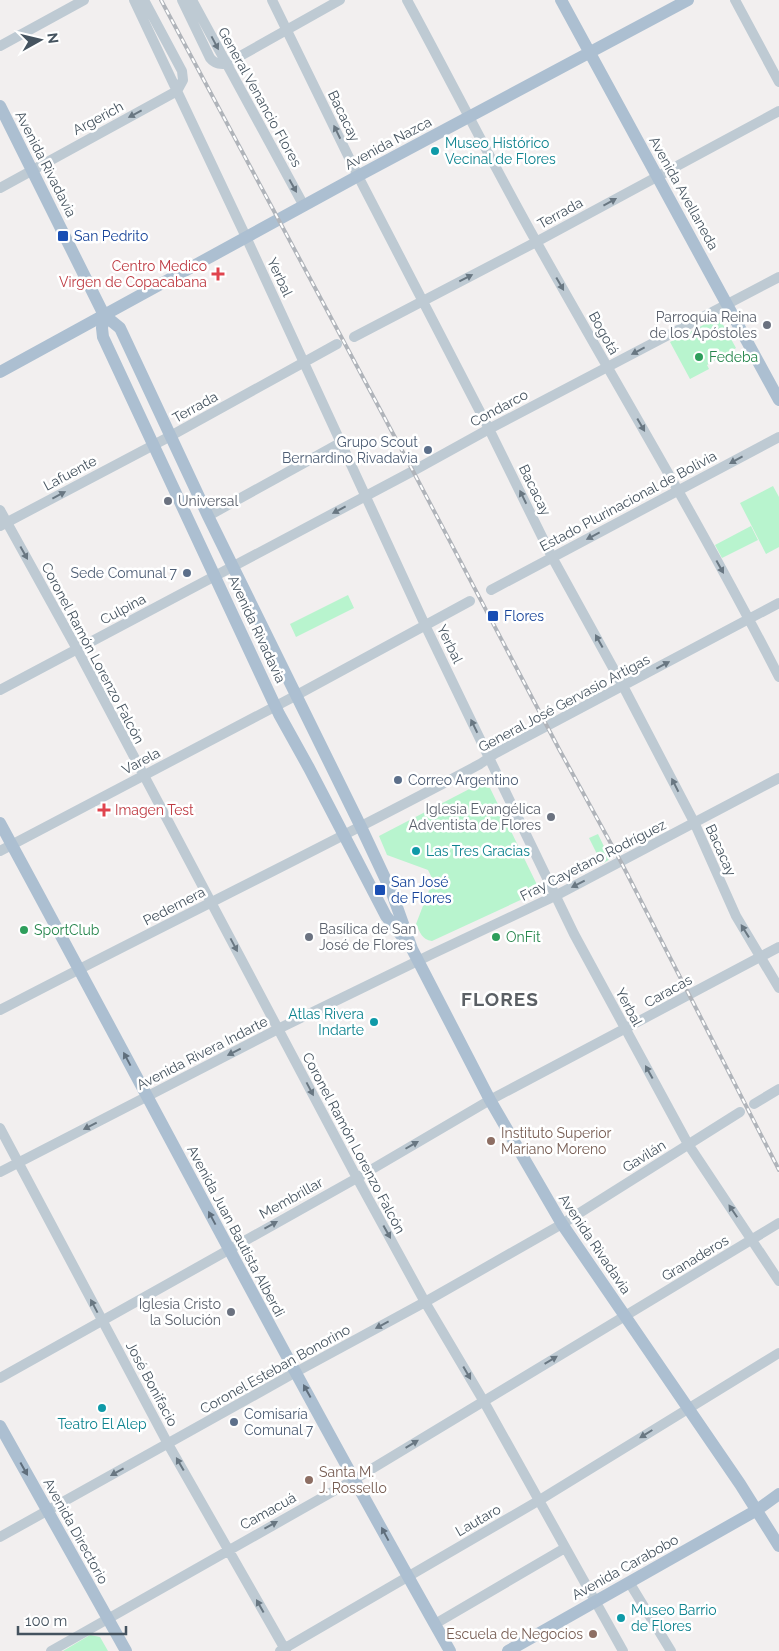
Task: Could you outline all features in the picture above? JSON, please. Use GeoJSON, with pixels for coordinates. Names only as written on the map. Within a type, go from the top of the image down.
{"type":"FeatureCollection","features":[{"type":"Feature","properties":{"kind":"main road","name":"Avenida Avellaneda"},"geometry":{"type":"LineString","coordinates":[[561,0],[779,400]]}},
{"type":"Feature","properties":{"kind":"main road","name":"Avenida Nazca"},"geometry":{"type":"LineString","coordinates":[[0,372],[358,176],[688,0]]}},
{"type":"Feature","properties":{"kind":"main road","name":"Avenida Rivadavia"},"geometry":{"type":"LineString","coordinates":[[0,106],[104,315],[120,328],[208,516],[361,827],[394,900],[417,961],[490,1100],[562,1224],[757,1510],[779,1546]]}},
{"type":"Feature","properties":{"kind":"main road","name":"Avenida Rivadavia"},"geometry":{"type":"LineString","coordinates":[[104,315],[103,337],[276,705],[386,916],[409,944]]}},
{"type":"Feature","properties":{"kind":"main road","name":"Avenida Juan Bautista Alberdi"},"geometry":{"type":"LineString","coordinates":[[0,822],[228,1249],[450,1651]]}},
{"type":"Feature","properties":{"kind":"main road","name":"Avenida Directorio"},"geometry":{"type":"LineString","coordinates":[[0,1426],[126,1651]]}},
{"type":"Feature","properties":{"kind":"main road","name":"Avenida Carabobo"},"geometry":{"type":"LineString","coordinates":[[508,1651],[757,1510],[779,1494]]}},
{"type":"Feature","properties":{"kind":"street"},"geometry":{"type":"LineString","coordinates":[[0,46],[84,0]]}},
{"type":"Feature","properties":{"kind":"street","name":"Yerbal"},"geometry":{"type":"LineString","coordinates":[[134,0],[305,362],[426,625],[574,934],[688,1144],[779,1281]]}},
{"type":"Feature","properties":{"kind":"street"},"geometry":{"type":"LineString","coordinates":[[144,0],[182,70],[183,80],[177,91]]}},
{"type":"Feature","properties":{"kind":"street"},"geometry":{"type":"LineString","coordinates":[[182,0],[210,58],[218,64],[226,64],[340,0]]}},
{"type":"Feature","properties":{"kind":"street","name":"General Venancio Flores"},"geometry":{"type":"LineString","coordinates":[[192,0],[304,206]]}},
{"type":"Feature","properties":{"kind":"street","name":"Bacacay"},"geometry":{"type":"LineString","coordinates":[[272,0],[358,176],[489,429],[552,557],[624,686],[694,822],[736,916],[779,988]]}},
{"type":"Feature","properties":{"kind":"street","name":"Bogotá"},"geometry":{"type":"LineString","coordinates":[[407,0],[536,242],[679,491],[779,677]]}},
{"type":"Feature","properties":{"kind":"street"},"geometry":{"type":"LineString","coordinates":[[735,0],[779,82]]}},
{"type":"Feature","properties":{"kind":"street","name":"Argerich"},"geometry":{"type":"LineString","coordinates":[[0,188],[177,91]]}},
{"type":"Feature","properties":{"kind":"street","name":"Terrada"},"geometry":{"type":"LineString","coordinates":[[354,337],[536,242],[779,111]]}},
{"type":"Feature","properties":{"kind":"street","name":"Condarco"},"geometry":{"type":"LineString","coordinates":[[233,566],[779,277]]}},
{"type":"Feature","properties":{"kind":"street","name":"Terrada"},"geometry":{"type":"LineString","coordinates":[[154,445],[337,344]]}},
{"type":"Feature","properties":{"kind":"street","name":"Estado Plurinacional de Bolivia"},"geometry":{"type":"LineString","coordinates":[[491,590],[779,436]]}},
{"type":"Feature","properties":{"kind":"street"},"geometry":{"type":"LineString","coordinates":[[208,516],[342,442]]}},
{"type":"Feature","properties":{"kind":"street","name":"Lafuente"},"geometry":{"type":"LineString","coordinates":[[3,524],[154,445]]}},
{"type":"Feature","properties":{"kind":"street","name":"Coronel Ramón Lorenzo Falcón"},"geometry":{"type":"LineString","coordinates":[[0,510],[3,524],[77,649],[357,1178],[622,1651]]}},
{"type":"Feature","properties":{"kind":"street","name":"Culpina"},"geometry":{"type":"LineString","coordinates":[[0,690],[233,566]]}},
{"type":"Feature","properties":{"kind":"street"},"geometry":{"type":"LineString","coordinates":[[296,696],[470,601]]}},
{"type":"Feature","properties":{"kind":"street","name":"General José Gervasio Artigas"},"geometry":{"type":"LineString","coordinates":[[361,827],[779,603]]}},
{"type":"Feature","properties":{"kind":"street","name":"Varela"},"geometry":{"type":"LineString","coordinates":[[0,850],[296,696]]}},
{"type":"Feature","properties":{"kind":"street","name":"Fray Cayetano Rodríguez"},"geometry":{"type":"LineString","coordinates":[[417,961],[555,896],[779,778]]}},
{"type":"Feature","properties":{"kind":"street","name":"Pedernera"},"geometry":{"type":"LineString","coordinates":[[0,1010],[361,827]]}},
{"type":"Feature","properties":{"kind":"street","name":"Caracas"},"geometry":{"type":"LineString","coordinates":[[490,1100],[779,947]]}},
{"type":"Feature","properties":{"kind":"street","name":"Avenida Rivera Indarte"},"geometry":{"type":"LineString","coordinates":[[0,1172],[278,1029],[417,961]]}},
{"type":"Feature","properties":{"kind":"street"},"geometry":{"type":"LineString","coordinates":[[754,1104],[779,1089]]}},
{"type":"Feature","properties":{"kind":"street","name":"Membrillar"},"geometry":{"type":"LineString","coordinates":[[0,1378],[357,1178],[490,1100]]}},
{"type":"Feature","properties":{"kind":"street","name":"Gavilán"},"geometry":{"type":"LineString","coordinates":[[562,1224],[740,1112]]}},
{"type":"Feature","properties":{"kind":"street","name":"José Bonifacio"},"geometry":{"type":"LineString","coordinates":[[0,1128],[168,1444],[283,1650]]}},
{"type":"Feature","properties":{"kind":"street","name":"Granaderos"},"geometry":{"type":"LineString","coordinates":[[625,1316],[779,1223]]}},
{"type":"Feature","properties":{"kind":"street","name":"Coronel Esteban Bonorino"},"geometry":{"type":"LineString","coordinates":[[0,1537],[562,1224]]}},
{"type":"Feature","properties":{"kind":"street","name":"Camacuá"},"geometry":{"type":"LineString","coordinates":[[51,1651],[228,1549],[355,1479],[482,1400],[625,1316]]}},
{"type":"Feature","properties":{"kind":"street","name":"Lautaro"},"geometry":{"type":"LineString","coordinates":[[283,1650],[538,1501],[779,1353]]}},
{"type":"Feature","properties":{"kind":"street"},"geometry":{"type":"LineString","coordinates":[[435,1624],[565,1548]]}},
{"type":"Feature","properties":{"kind":"street"},"geometry":{"type":"LineString","coordinates":[[629,1582],[671,1651]]}},
{"type":"Feature","properties":{"kind":"green space","name":"Fedeba"},"geometry":{"type":"Polygon","coordinates":[[[715,319],[721,321],[736,348],[707,365],[709,369],[690,379],[670,342],[715,319]]]}},
{"type":"Feature","properties":{"kind":"green space"},"geometry":{"type":"Polygon","coordinates":[[[773,486],[779,497],[779,547],[766,554],[740,503],[773,486]]]}},
{"type":"Feature","properties":{"kind":"green space"},"geometry":{"type":"Polygon","coordinates":[[[751,526],[758,540],[722,558],[715,545],[751,526]]]}},
{"type":"Feature","properties":{"kind":"green space"},"geometry":{"type":"Polygon","coordinates":[[[348,595],[354,608],[296,637],[290,624],[348,595]]]}},
{"type":"Feature","properties":{"kind":"green space"},"geometry":{"type":"Polygon","coordinates":[[[477,785],[490,788],[540,891],[432,941],[422,935],[416,924],[433,880],[428,870],[387,855],[379,836],[477,785]]]}},
{"type":"Feature","properties":{"kind":"green space"},"geometry":{"type":"Polygon","coordinates":[[[598,834],[610,859],[602,864],[589,838],[598,834]]]}},
{"type":"Feature","properties":{"kind":"green space"},"geometry":{"type":"Polygon","coordinates":[[[90,1635],[100,1637],[108,1651],[63,1651],[90,1635]]]}},
{"type":"Feature","properties":{"kind":"railway"},"geometry":{"type":"LineString","coordinates":[[161,0],[621,862],[779,1170]]}},
{"type":"Feature","properties":{"kind":"place","name":"Museo Histórico Vecinal de Flores"},"geometry":{"type":"Point","coordinates":[435,151]}},
{"type":"Feature","properties":{"kind":"place","name":"San Pedrito"},"geometry":{"type":"Point","coordinates":[63,236]}},
{"type":"Feature","properties":{"kind":"place","name":"Centro Medico Virgen de Copacabana"},"geometry":{"type":"Point","coordinates":[218,274]}},
{"type":"Feature","properties":{"kind":"place","name":"Parroquia Reina de los Apóstoles"},"geometry":{"type":"Point","coordinates":[767,325]}},
{"type":"Feature","properties":{"kind":"place","name":"Fedeba"},"geometry":{"type":"Point","coordinates":[699,357]}},
{"type":"Feature","properties":{"kind":"place","name":"Grupo Scout Bernardino Rivadavia"},"geometry":{"type":"Point","coordinates":[428,450]}},
{"type":"Feature","properties":{"kind":"place","name":"Universal"},"geometry":{"type":"Point","coordinates":[168,501]}},
{"type":"Feature","properties":{"kind":"place","name":"Sede Comunal 7"},"geometry":{"type":"Point","coordinates":[187,573]}},
{"type":"Feature","properties":{"kind":"place","name":"Flores"},"geometry":{"type":"Point","coordinates":[493,616]}},
{"type":"Feature","properties":{"kind":"place","name":"Correo Argentino"},"geometry":{"type":"Point","coordinates":[398,780]}},
{"type":"Feature","properties":{"kind":"place","name":"Imagen Test"},"geometry":{"type":"Point","coordinates":[104,810]}},
{"type":"Feature","properties":{"kind":"place","name":"Iglesia Evangélica Adventista de Flores"},"geometry":{"type":"Point","coordinates":[551,817]}},
{"type":"Feature","properties":{"kind":"place","name":"Las Tres Gracias"},"geometry":{"type":"Point","coordinates":[416,851]}},
{"type":"Feature","properties":{"kind":"place","name":"San José de Flores"},"geometry":{"type":"Point","coordinates":[380,890]}},
{"type":"Feature","properties":{"kind":"place","name":"SportClub"},"geometry":{"type":"Point","coordinates":[24,930]}},
{"type":"Feature","properties":{"kind":"place","name":"Basílica de San José de Flores"},"geometry":{"type":"Point","coordinates":[309,937]}},
{"type":"Feature","properties":{"kind":"place","name":"OnFit"},"geometry":{"type":"Point","coordinates":[496,937]}},
{"type":"Feature","properties":{"kind":"place","name":"Atlas Rivera Indarte"},"geometry":{"type":"Point","coordinates":[374,1022]}},
{"type":"Feature","properties":{"kind":"place","name":"Instituto Superior Mariano Moreno"},"geometry":{"type":"Point","coordinates":[491,1141]}},
{"type":"Feature","properties":{"kind":"place","name":"Iglesia Cristo la Solución"},"geometry":{"type":"Point","coordinates":[231,1312]}},
{"type":"Feature","properties":{"kind":"place","name":"Teatro El Alep"},"geometry":{"type":"Point","coordinates":[102,1408]}},
{"type":"Feature","properties":{"kind":"place","name":"Comisaría Comunal 7"},"geometry":{"type":"Point","coordinates":[234,1422]}},
{"type":"Feature","properties":{"kind":"place","name":"Santa M. J. Rossello"},"geometry":{"type":"Point","coordinates":[309,1480]}},
{"type":"Feature","properties":{"kind":"place","name":"Museo Barrio de Flores"},"geometry":{"type":"Point","coordinates":[621,1618]}},
{"type":"Feature","properties":{"kind":"place","name":"Escuela de Negocios"},"geometry":{"type":"Point","coordinates":[593,1634]}},
{"type":"Feature","properties":{"kind":"district","name":"FLORES"},"geometry":{"type":"Point","coordinates":[500,999]}}]}
